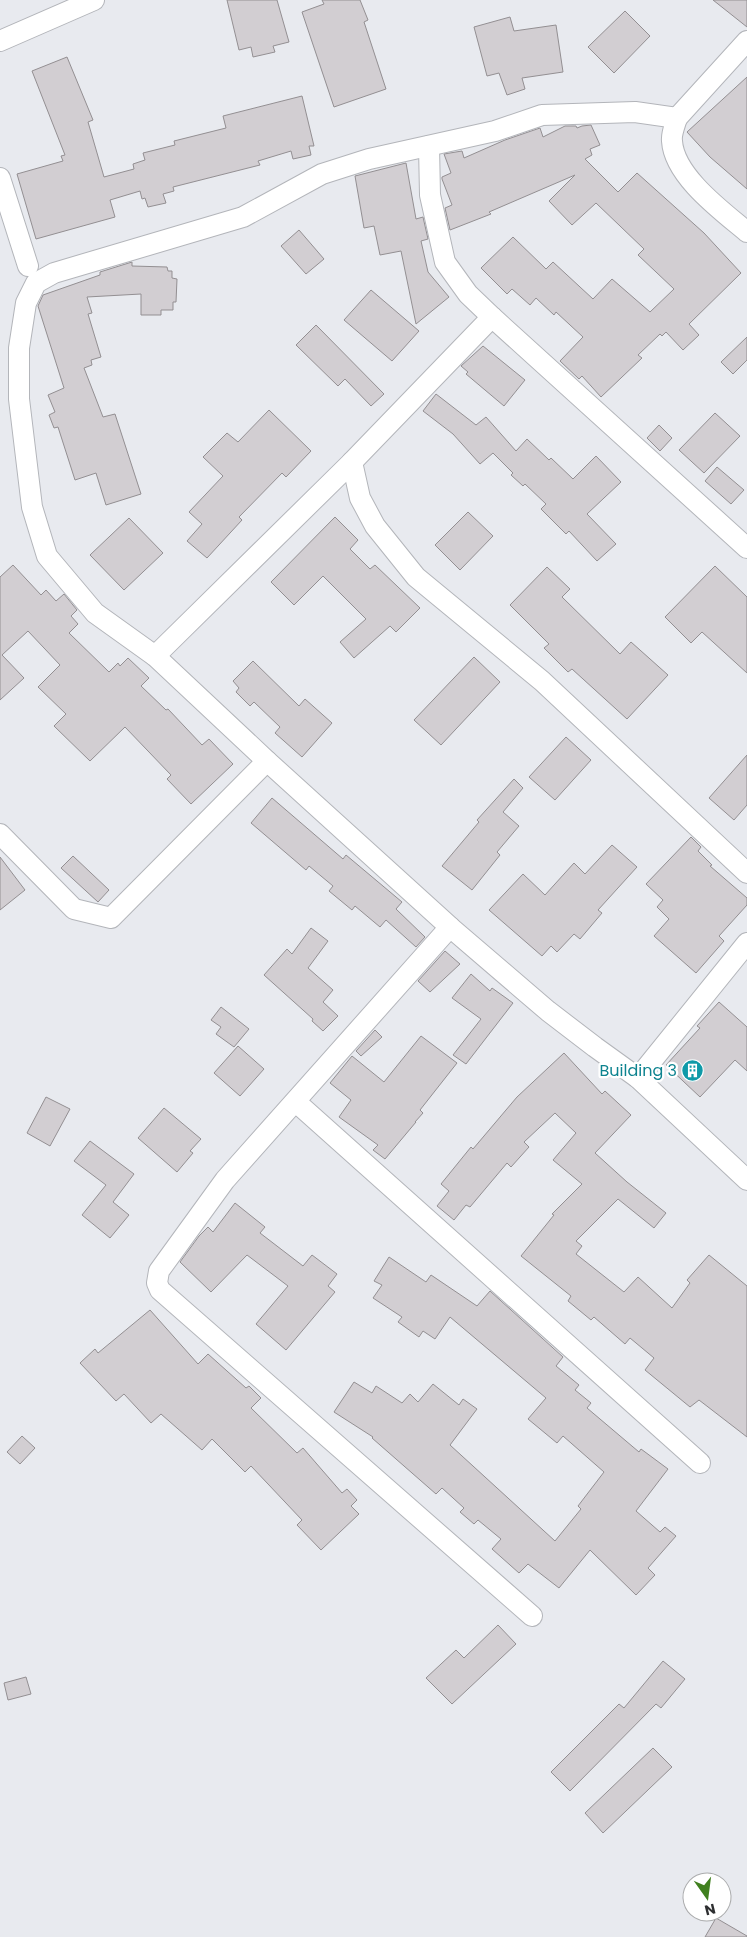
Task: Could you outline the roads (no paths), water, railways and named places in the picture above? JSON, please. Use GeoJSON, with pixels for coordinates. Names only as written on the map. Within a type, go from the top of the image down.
{"type":"FeatureCollection","features":[{"type":"Feature","properties":{"kind":"street"},"geometry":{"type":"LineString","coordinates":[[0,41],[94,0]]}},
{"type":"Feature","properties":{"kind":"street"},"geometry":{"type":"LineString","coordinates":[[747,41],[677,118],[671,139],[674,154],[692,184],[747,232]]}},
{"type":"Feature","properties":{"kind":"street"},"geometry":{"type":"LineString","coordinates":[[677,118],[636,112],[542,115],[495,130],[369,160],[322,174],[243,217],[54,273],[36,283],[26,303],[19,348],[19,399],[32,507],[47,556],[89,606],[155,656],[267,761],[450,927],[548,1011],[638,1078],[747,1180]]}},
{"type":"Feature","properties":{"kind":"street"},"geometry":{"type":"LineString","coordinates":[[429,146],[430,195],[445,262],[468,294],[747,548]]}},
{"type":"Feature","properties":{"kind":"street"},"geometry":{"type":"LineString","coordinates":[[0,178],[28,266]]}},
{"type":"Feature","properties":{"kind":"street"},"geometry":{"type":"LineString","coordinates":[[155,656],[352,462],[492,317]]}},
{"type":"Feature","properties":{"kind":"street"},"geometry":{"type":"LineString","coordinates":[[352,462],[360,498],[375,526],[416,577],[542,681],[747,873]]}},
{"type":"Feature","properties":{"kind":"street"},"geometry":{"type":"LineString","coordinates":[[0,834],[74,909],[111,918],[267,761]]}},
{"type":"Feature","properties":{"kind":"street"},"geometry":{"type":"LineString","coordinates":[[450,927],[225,1180],[159,1271],[157,1283],[160,1290],[532,1616]]}},
{"type":"Feature","properties":{"kind":"street"},"geometry":{"type":"LineString","coordinates":[[638,1078],[747,943]]}},
{"type":"Feature","properties":{"kind":"street"},"geometry":{"type":"LineString","coordinates":[[296,1102],[700,1464]]}},
{"type":"Feature","properties":{"kind":"place","name":"Building 3"},"geometry":{"type":"Point","coordinates":[693,1070]}}]}
